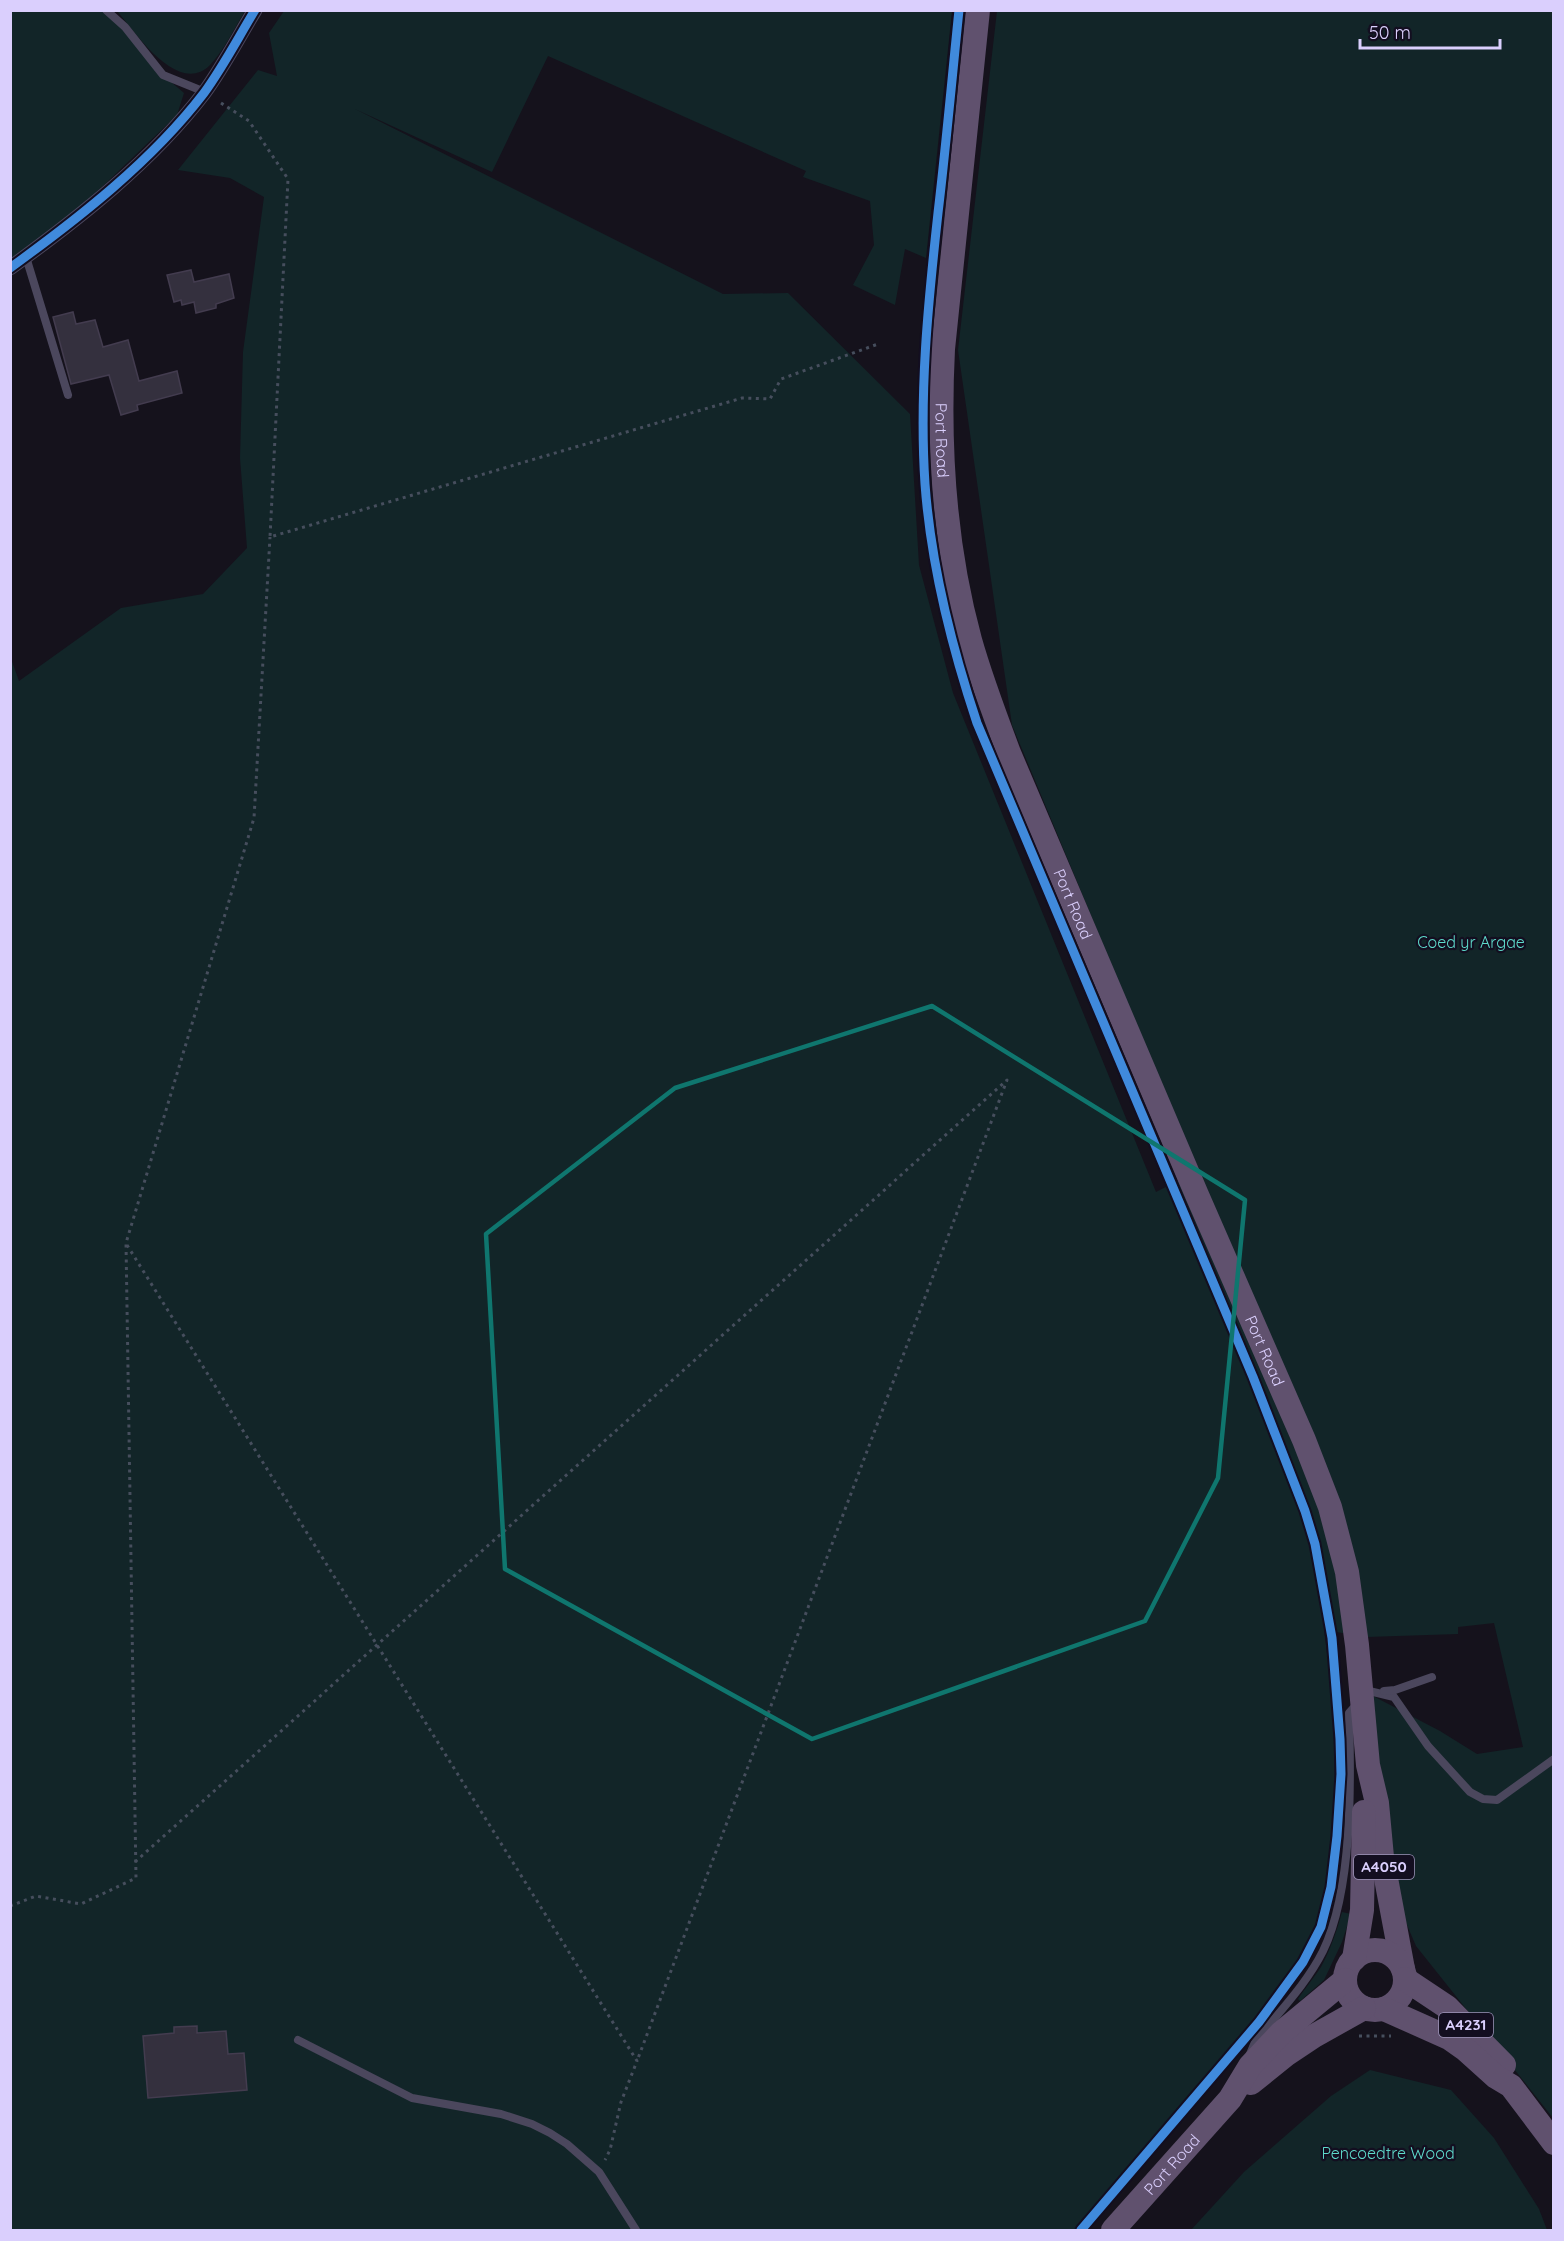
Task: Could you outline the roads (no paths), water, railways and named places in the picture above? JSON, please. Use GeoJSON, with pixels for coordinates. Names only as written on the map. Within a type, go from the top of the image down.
{"type":"FeatureCollection","features":[{"type":"Feature","properties":{"kind":"main road","name":"Port Road"},"geometry":{"type":"LineString","coordinates":[[978,10],[947,307],[941,394],[944,489],[957,585],[984,686],[1010,753],[1321,1481],[1347,1572],[1367,1693],[1368,1765],[1364,1804],[1362,1910],[1349,1969],[1281,2033],[1250,2066],[1230,2099]]}},
{"type":"Feature","properties":{"kind":"main road","name":"Port Road"},"geometry":{"type":"LineString","coordinates":[[1368,1765],[1377,1803],[1382,1857],[1404,1974]]}},
{"type":"Feature","properties":{"kind":"main road"},"geometry":{"type":"LineString","coordinates":[[1371,1950],[1381,1951],[1398,1960],[1404,1974],[1400,1997],[1393,2004],[1374,2008],[1349,1996],[1349,1969],[1362,1953],[1371,1950]]}},
{"type":"Feature","properties":{"kind":"main road","name":"A4231"},"geometry":{"type":"LineString","coordinates":[[1404,1974],[1463,2022],[1508,2069],[1511,2086]]}},
{"type":"Feature","properties":{"kind":"main road","name":"Port Road"},"geometry":{"type":"LineString","coordinates":[[1113,2230],[1230,2099],[1296,2048],[1374,2008]]}},
{"type":"Feature","properties":{"kind":"main road","name":"A4231"},"geometry":{"type":"LineString","coordinates":[[1374,2008],[1449,2038],[1497,2078],[1511,2086],[1554,2143]]}},
{"type":"Feature","properties":{"kind":"street"},"geometry":{"type":"LineString","coordinates":[[10,268],[78,218],[165,139],[205,92],[255,10]]}},
{"type":"Feature","properties":{"kind":"lane"},"geometry":{"type":"LineString","coordinates":[[106,10],[125,27],[163,75],[205,92]]}},
{"type":"Feature","properties":{"kind":"lane"},"geometry":{"type":"LineString","coordinates":[[26,257],[68,395]]}},
{"type":"Feature","properties":{"kind":"lane"},"geometry":{"type":"LineString","coordinates":[[1230,2099],[1255,2042],[1314,1967],[1330,1935],[1341,1891],[1347,1842],[1350,1783],[1349,1713],[1367,1693],[1395,1690],[1432,1677]]}},
{"type":"Feature","properties":{"kind":"lane"},"geometry":{"type":"LineString","coordinates":[[1367,1693],[1394,1697],[1428,1746],[1470,1792],[1483,1798],[1497,1800],[1554,1759]]}},
{"type":"Feature","properties":{"kind":"lane"},"geometry":{"type":"LineString","coordinates":[[298,2040],[412,2098],[501,2114],[532,2124],[567,2144],[599,2172],[636,2230]]}},
{"type":"Feature","properties":{"kind":"park label","name":"Coed yr Argae"},"geometry":{"type":"Point","coordinates":[1471,942]}},
{"type":"Feature","properties":{"kind":"park label","name":"Pencoedtre Wood"},"geometry":{"type":"Point","coordinates":[1388,2153]}}]}
